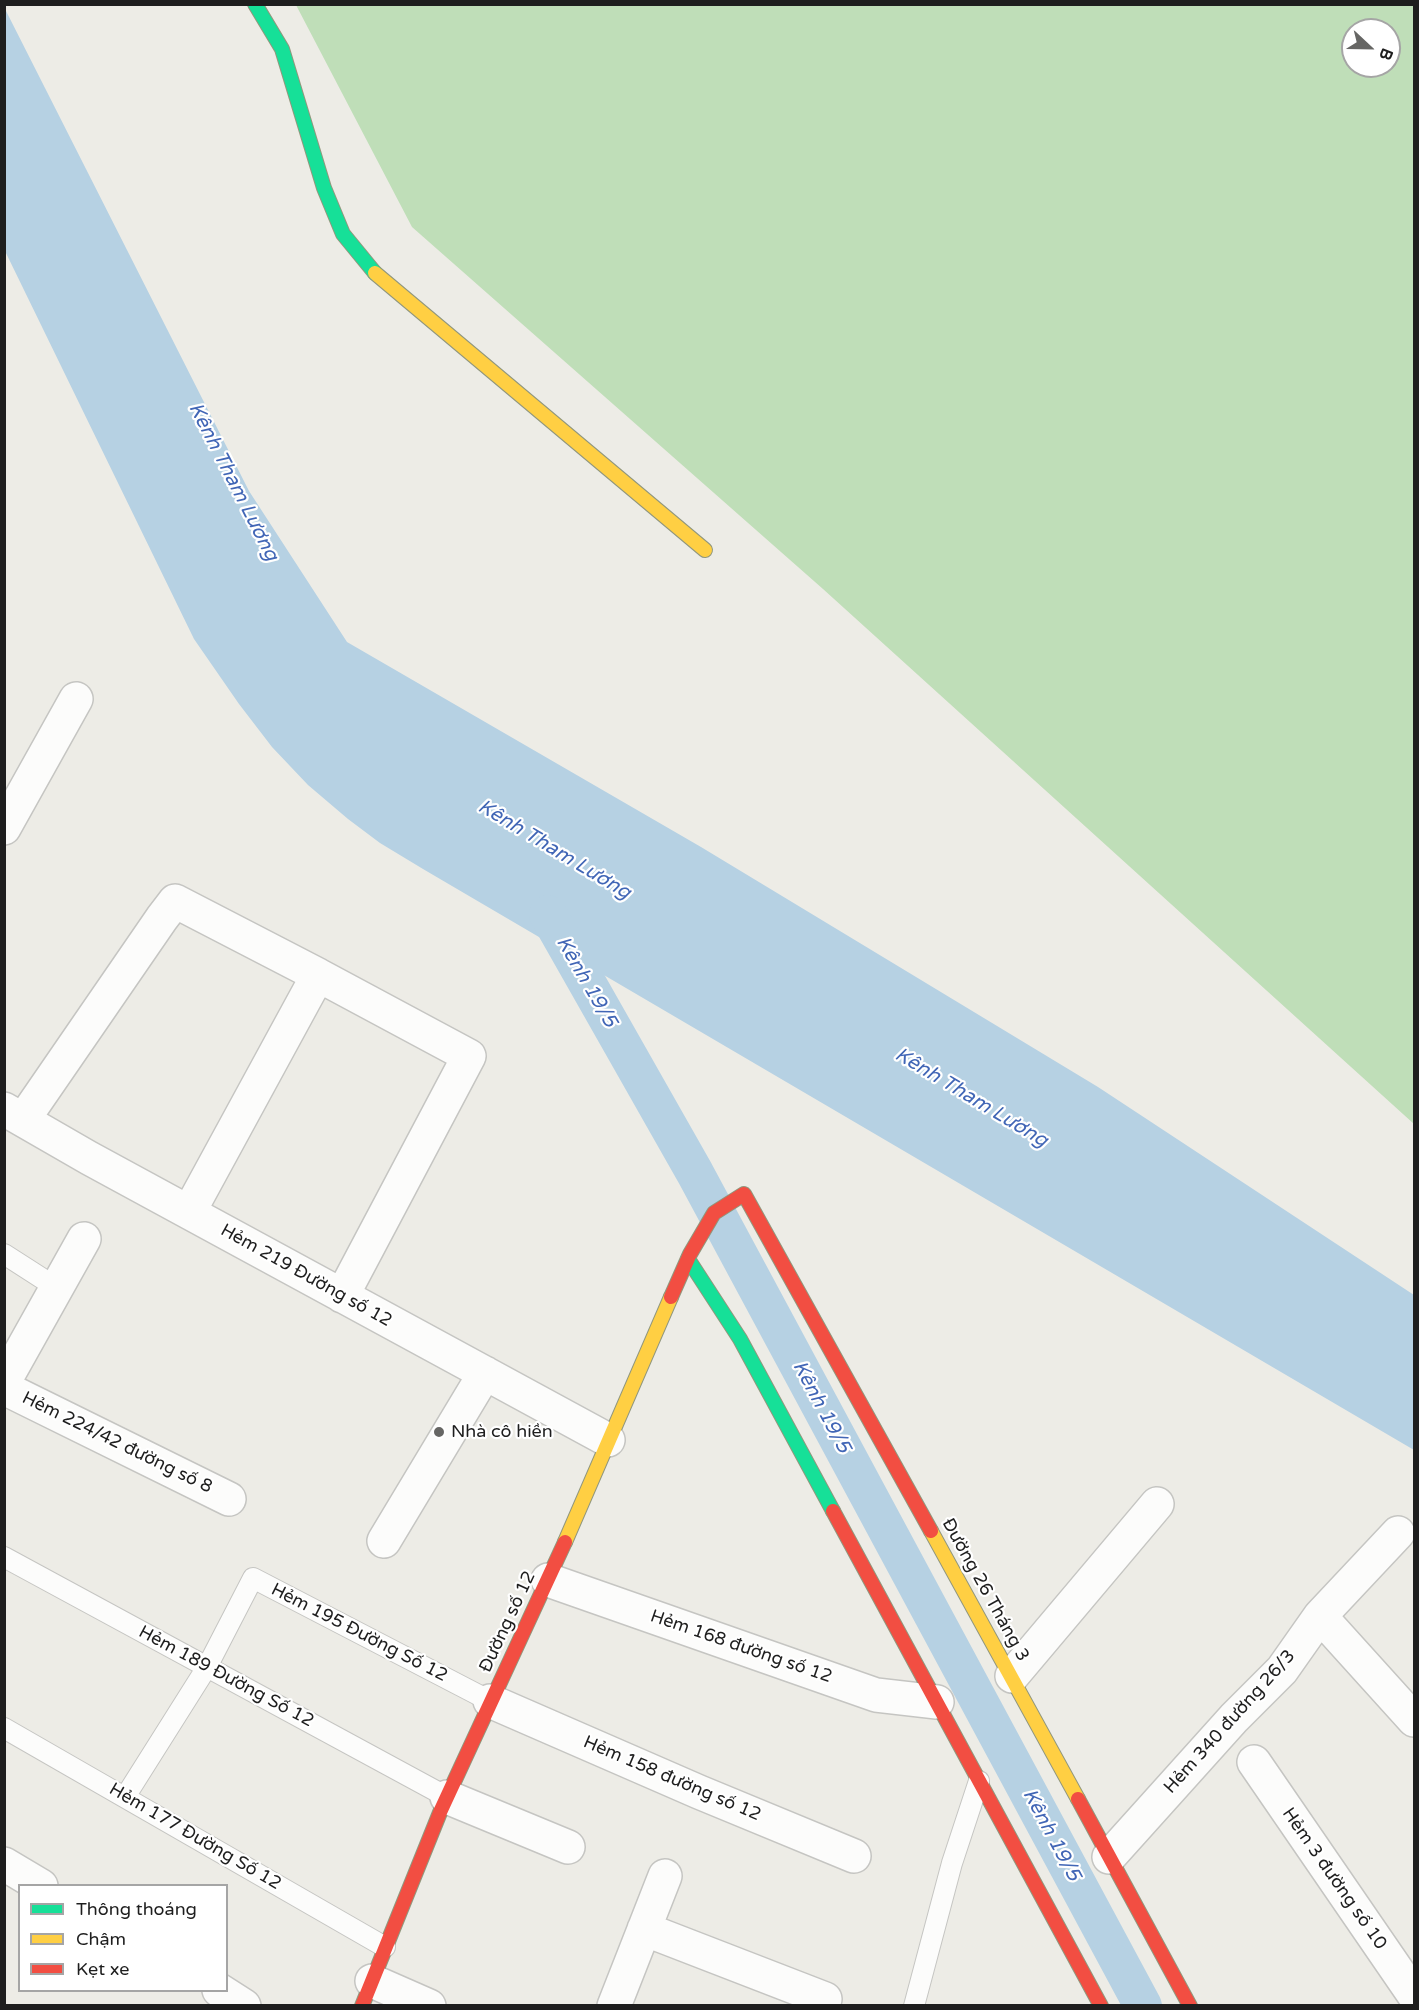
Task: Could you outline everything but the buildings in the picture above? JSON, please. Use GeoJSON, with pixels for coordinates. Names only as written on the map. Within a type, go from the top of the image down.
{"type":"FeatureCollection","features":[{"type":"Feature","properties":{"kind":"street"},"geometry":{"type":"LineString","coordinates":[[255,4],[282,49],[324,188],[343,234],[372,271],[705,550]]}},
{"type":"Feature","properties":{"kind":"street"},"geometry":{"type":"LineString","coordinates":[[4,828],[76,699]]}},
{"type":"Feature","properties":{"kind":"street"},"geometry":{"type":"LineString","coordinates":[[14,1115],[176,901],[469,1056],[342,1296]]}},
{"type":"Feature","properties":{"kind":"street"},"geometry":{"type":"LineString","coordinates":[[189,1212],[318,975]]}},
{"type":"Feature","properties":{"kind":"street","name":"Hẻm 219 Đường số 12"},"geometry":{"type":"LineString","coordinates":[[14,1115],[608,1440]]}},
{"type":"Feature","properties":{"kind":"street","name":"Đường số 12"},"geometry":{"type":"LineString","coordinates":[[367,1993],[447,1797],[548,1580],[689,1257],[714,1213],[744,1194]]}},
{"type":"Feature","properties":{"kind":"street","name":"Đường 26 Tháng 3"},"geometry":{"type":"LineString","coordinates":[[744,1194],[1012,1676],[1190,2006]]}},
{"type":"Feature","properties":{"kind":"street"},"geometry":{"type":"LineString","coordinates":[[4,1382],[84,1239]]}},
{"type":"Feature","properties":{"kind":"street"},"geometry":{"type":"LineString","coordinates":[[689,1257],[740,1339],[1101,2006]]}},
{"type":"Feature","properties":{"kind":"street"},"geometry":{"type":"LineString","coordinates":[[384,1541],[485,1373]]}},
{"type":"Feature","properties":{"kind":"street","name":"Hẻm 224/42 đường số 8"},"geometry":{"type":"LineString","coordinates":[[4,1388],[229,1499]]}},
{"type":"Feature","properties":{"kind":"street"},"geometry":{"type":"LineString","coordinates":[[1012,1676],[1157,1504]]}},
{"type":"Feature","properties":{"kind":"street","name":"Hẻm 340 đường 26/3"},"geometry":{"type":"LineString","coordinates":[[1109,1857],[1234,1718],[1282,1670],[1320,1616],[1398,1533]]}},
{"type":"Feature","properties":{"kind":"street","name":"Hẻm 168 đường số 12"},"geometry":{"type":"LineString","coordinates":[[548,1580],[876,1695],[937,1702]]}},
{"type":"Feature","properties":{"kind":"street"},"geometry":{"type":"LineString","coordinates":[[1320,1616],[1414,1720]]}},
{"type":"Feature","properties":{"kind":"street","name":"Hẻm 158 đường số 12"},"geometry":{"type":"LineString","coordinates":[[490,1701],[854,1856]]}},
{"type":"Feature","properties":{"kind":"street","name":"Hẻm 3 đường số 10"},"geometry":{"type":"LineString","coordinates":[[1254,1762],[1414,1995]]}},
{"type":"Feature","properties":{"kind":"street"},"geometry":{"type":"LineString","coordinates":[[447,1797],[568,1847]]}},
{"type":"Feature","properties":{"kind":"street"},"geometry":{"type":"LineString","coordinates":[[4,1864],[38,1884]]}},
{"type":"Feature","properties":{"kind":"street"},"geometry":{"type":"LineString","coordinates":[[614,2006],[665,1876]]}},
{"type":"Feature","properties":{"kind":"street"},"geometry":{"type":"LineString","coordinates":[[644,1929],[825,1999]]}},
{"type":"Feature","properties":{"kind":"street"},"geometry":{"type":"LineString","coordinates":[[222,1992],[244,2006]]}},
{"type":"Feature","properties":{"kind":"street"},"geometry":{"type":"LineString","coordinates":[[367,1993],[429,2006]]}},
{"type":"Feature","properties":{"kind":"lane"},"geometry":{"type":"LineString","coordinates":[[4,1254],[57,1288]]}},
{"type":"Feature","properties":{"kind":"lane","name":"Hẻm 189 Đường Số 12"},"geometry":{"type":"LineString","coordinates":[[4,1557],[447,1797]]}},
{"type":"Feature","properties":{"kind":"lane","name":"Hẻm 195 Đường Số 12"},"geometry":{"type":"LineString","coordinates":[[207,1667],[253,1578],[490,1701]]}},
{"type":"Feature","properties":{"kind":"lane"},"geometry":{"type":"LineString","coordinates":[[125,1797],[207,1667]]}},
{"type":"Feature","properties":{"kind":"lane","name":"Hẻm 177 Đường Số 12"},"geometry":{"type":"LineString","coordinates":[[4,1728],[386,1947]]}},
{"type":"Feature","properties":{"kind":"lane"},"geometry":{"type":"LineString","coordinates":[[914,2006],[952,1863],[980,1781]]}},
{"type":"Feature","properties":{"kind":"green space"},"geometry":{"type":"Polygon","coordinates":[[[296,5],[1414,5],[1414,1124],[823,589],[412,227],[296,5]]]}},
{"type":"Feature","properties":{"kind":"water","name":"Kênh Tham Lương"},"geometry":{"type":"Polygon","coordinates":[[[4,7],[249,491],[347,642],[701,847],[1098,1087],[1414,1295],[1414,1450],[423,869],[380,843],[308,785],[272,747],[194,639],[5,251],[4,7]]]}},
{"type":"Feature","properties":{"kind":"waterway","name":"Kênh 19/5"},"geometry":{"type":"LineString","coordinates":[[548,914],[695,1173],[1143,2006]]}},
{"type":"Feature","properties":{"kind":"traffic: fast"},"geometry":{"type":"LineString","coordinates":[[255,4],[282,49],[324,188],[343,234],[375,273]]}},
{"type":"Feature","properties":{"kind":"traffic: fast"},"geometry":{"type":"LineString","coordinates":[[688,1259],[740,1339],[833,1511]]}},
{"type":"Feature","properties":{"kind":"traffic: slow"},"geometry":{"type":"LineString","coordinates":[[375,273],[705,550]]}},
{"type":"Feature","properties":{"kind":"traffic: slow"},"geometry":{"type":"LineString","coordinates":[[565,1542],[671,1297]]}},
{"type":"Feature","properties":{"kind":"traffic: slow"},"geometry":{"type":"LineString","coordinates":[[931,1531],[1078,1799]]}},
{"type":"Feature","properties":{"kind":"traffic: jam"},"geometry":{"type":"LineString","coordinates":[[671,1297],[690,1254],[714,1213],[744,1194],[931,1531]]}},
{"type":"Feature","properties":{"kind":"traffic: jam"},"geometry":{"type":"LineString","coordinates":[[833,1511],[1101,2006]]}},
{"type":"Feature","properties":{"kind":"traffic: jam"},"geometry":{"type":"LineString","coordinates":[[362,2006],[441,1810],[565,1542]]}},
{"type":"Feature","properties":{"kind":"traffic: jam"},"geometry":{"type":"LineString","coordinates":[[1078,1799],[1190,2006]]}},
{"type":"Feature","properties":{"kind":"place","name":"Nhà cô hiền"},"geometry":{"type":"Point","coordinates":[439,1432]}}]}
